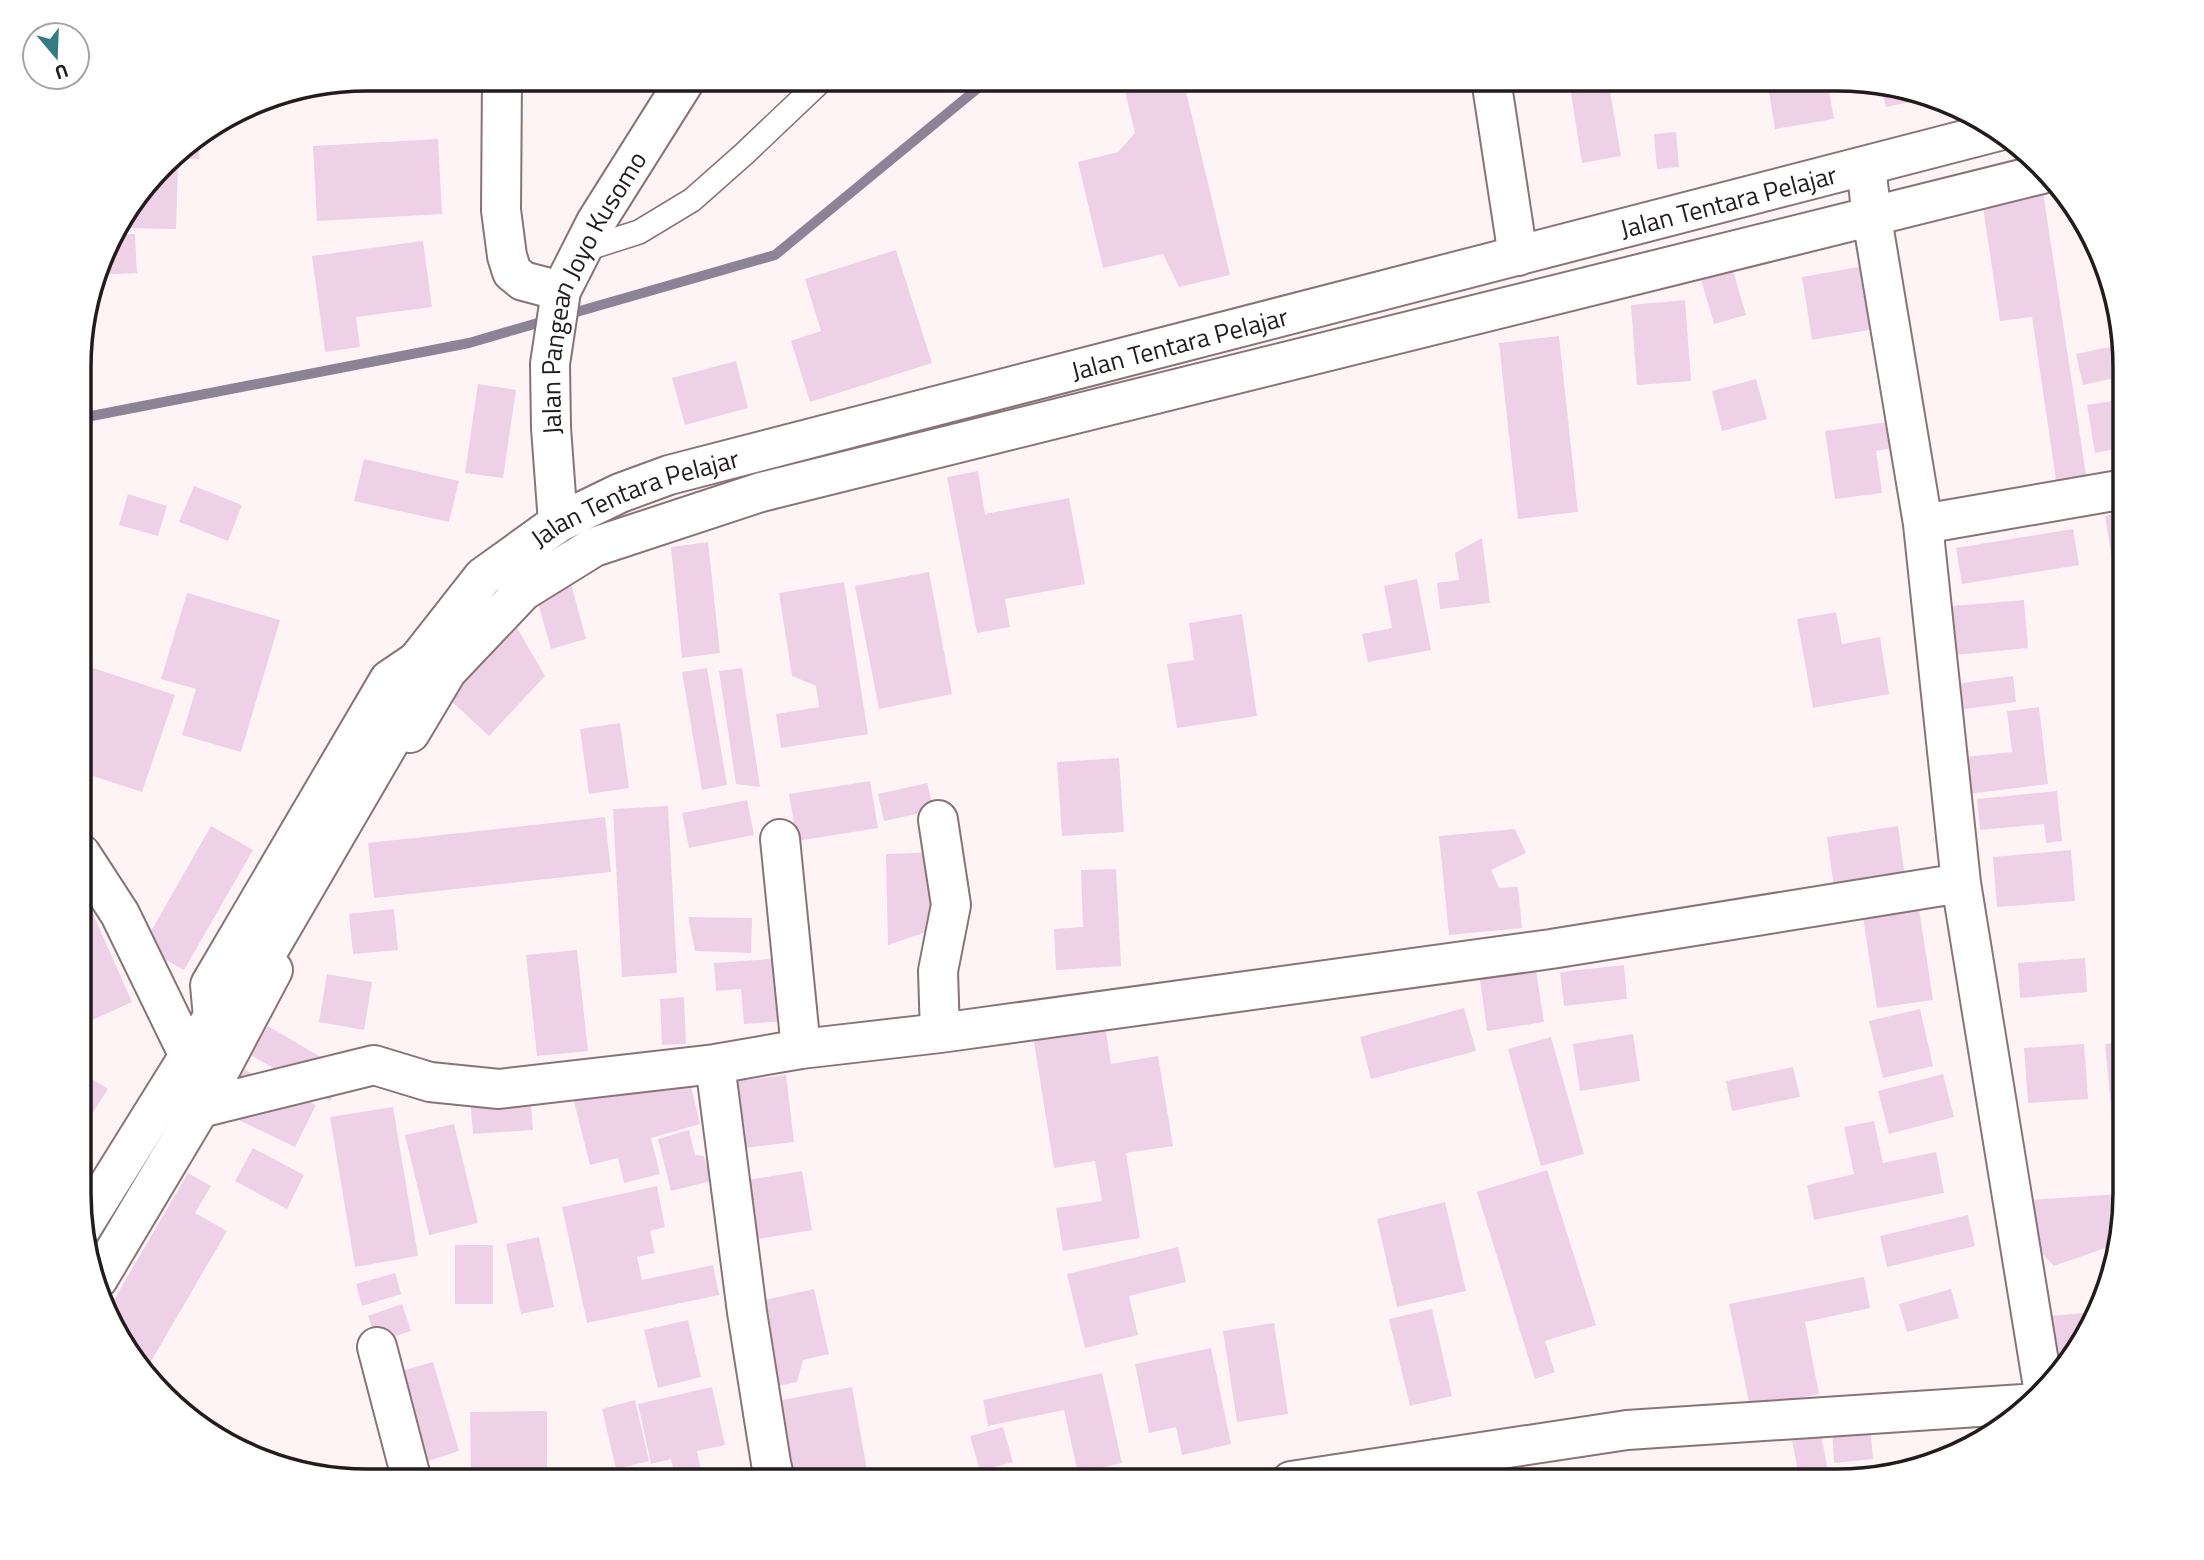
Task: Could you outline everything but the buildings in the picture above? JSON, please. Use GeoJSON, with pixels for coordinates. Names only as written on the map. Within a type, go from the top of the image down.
{"type":"FeatureCollection","features":[{"type":"Feature","properties":{"kind":"street"},"geometry":{"type":"LineString","coordinates":[[502,91],[500,210],[507,256],[512,272],[523,281],[561,291]]}},
{"type":"Feature","properties":{"kind":"street","name":"Jalan Pangean Joyo Kusomo"},"geometry":{"type":"LineString","coordinates":[[558,523],[551,428],[551,364],[561,291],[596,222],[678,91]]}},
{"type":"Feature","properties":{"kind":"street"},"geometry":{"type":"LineString","coordinates":[[1493,91],[1518,257]]}},
{"type":"Feature","properties":{"kind":"street","name":"Jalan Tentara Pelajar"},"geometry":{"type":"LineString","coordinates":[[92,1211],[213,1017],[240,999],[418,695],[417,660],[482,578],[558,523],[620,493],[669,475],[1986,134]]}},
{"type":"Feature","properties":{"kind":"street"},"geometry":{"type":"LineString","coordinates":[[1866,166],[1872,218],[1923,524],[1961,883],[2042,1378]]}},
{"type":"Feature","properties":{"kind":"street"},"geometry":{"type":"LineString","coordinates":[[102,1271],[200,1108],[292,934],[447,671],[523,591],[594,547],[761,492],[2036,176]]}},
{"type":"Feature","properties":{"kind":"street"},"geometry":{"type":"LineString","coordinates":[[1923,524],[2113,491]]}},
{"type":"Feature","properties":{"kind":"street"},"geometry":{"type":"LineString","coordinates":[[938,820],[951,905],[938,971],[940,1033]]}},
{"type":"Feature","properties":{"kind":"street"},"geometry":{"type":"LineString","coordinates":[[780,839],[801,1049]]}},
{"type":"Feature","properties":{"kind":"street"},"geometry":{"type":"LineString","coordinates":[[91,869],[120,914],[189,1056]]}},
{"type":"Feature","properties":{"kind":"street"},"geometry":{"type":"LineString","coordinates":[[200,1108],[374,1065],[430,1082],[499,1089],[715,1064],[801,1049],[940,1033],[1551,949],[1961,883]]}},
{"type":"Feature","properties":{"kind":"street"},"geometry":{"type":"LineString","coordinates":[[715,1064],[747,1311],[772,1469]]}},
{"type":"Feature","properties":{"kind":"street"},"geometry":{"type":"LineString","coordinates":[[377,1347],[409,1469]]}},
{"type":"Feature","properties":{"kind":"street"},"geometry":{"type":"LineString","coordinates":[[1403,1469],[1627,1430],[2015,1404]]}},
{"type":"Feature","properties":{"kind":"lane"},"geometry":{"type":"LineString","coordinates":[[583,250],[639,232],[692,200],[810,91]]}},
{"type":"Feature","properties":{"kind":"waterway"},"geometry":{"type":"LineString","coordinates":[[566,315],[775,255],[974,91]]}},
{"type":"Feature","properties":{"kind":"waterway"},"geometry":{"type":"LineString","coordinates":[[91,416],[469,343],[548,320]]}}]}
